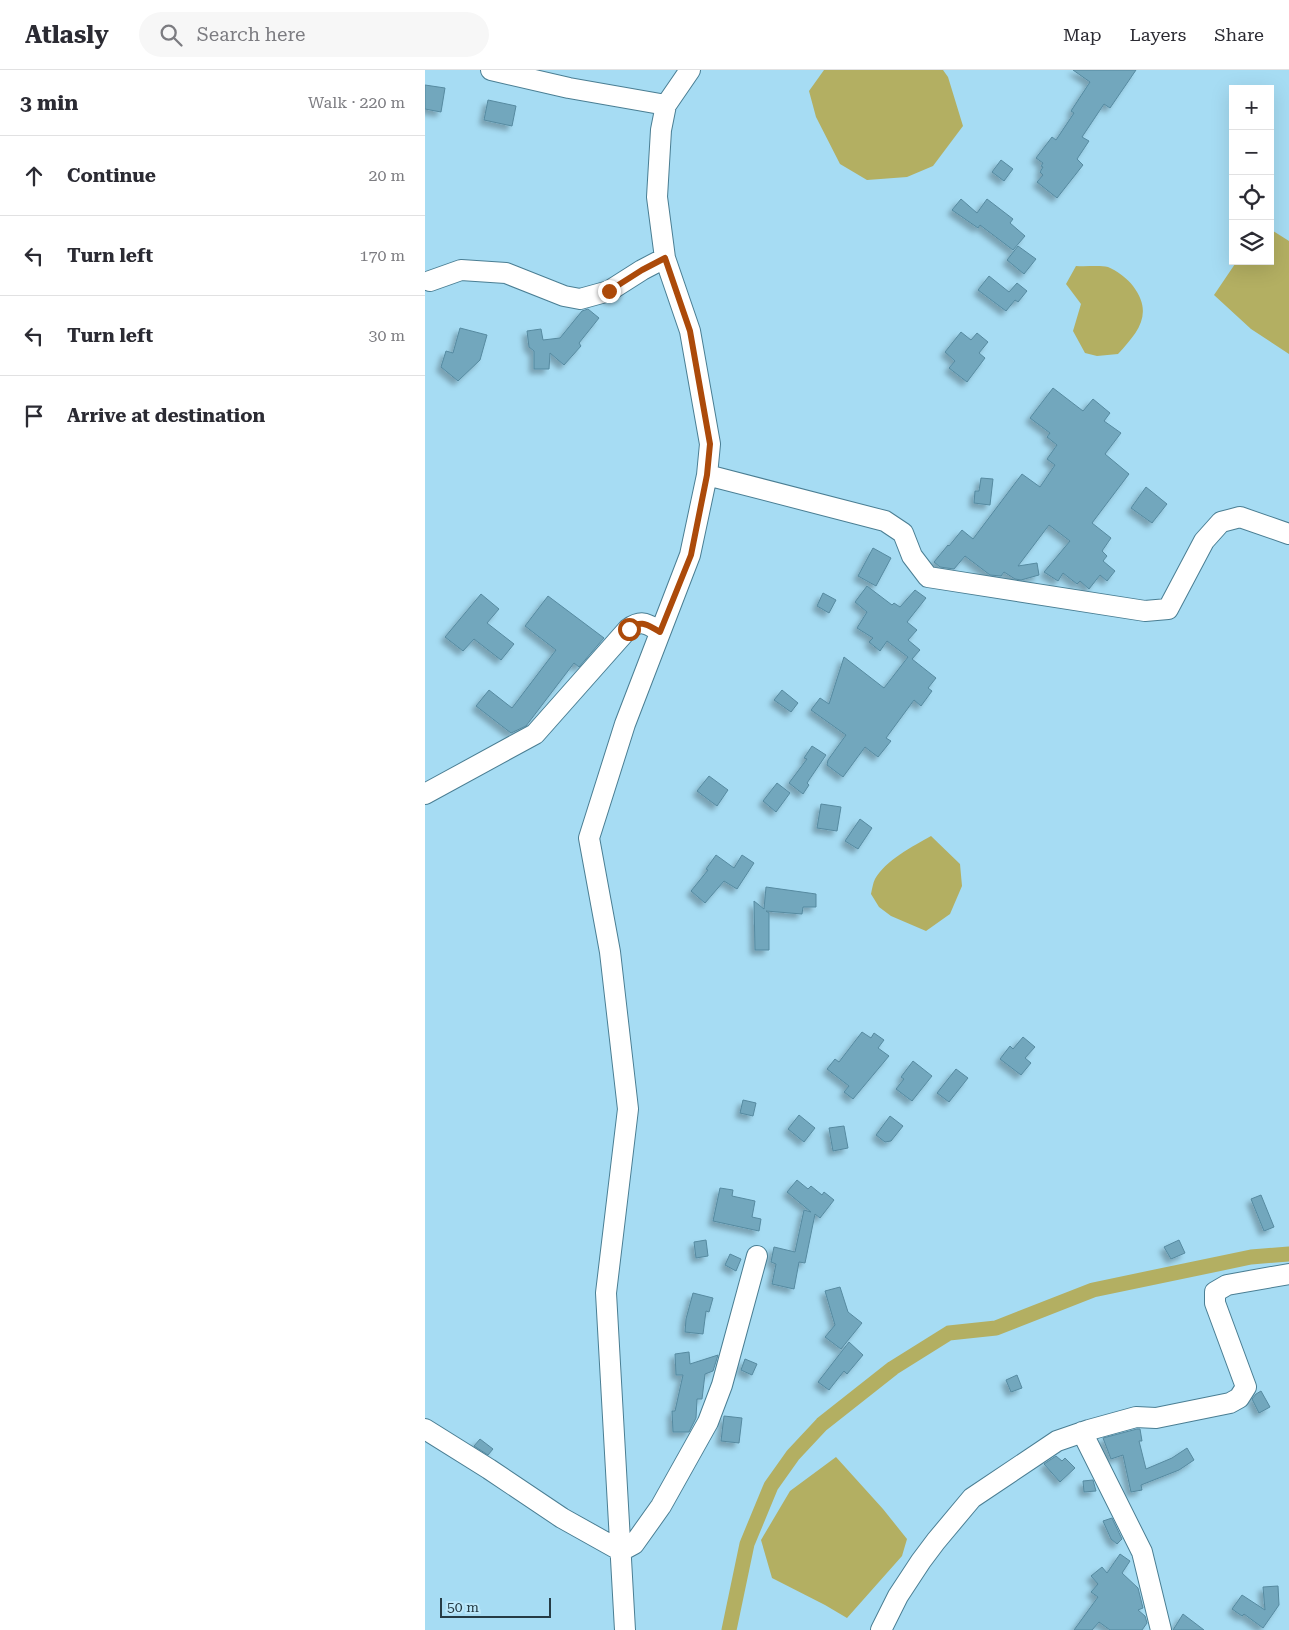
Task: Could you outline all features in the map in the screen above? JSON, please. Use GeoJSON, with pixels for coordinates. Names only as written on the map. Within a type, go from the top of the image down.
{"type":"FeatureCollection","features":[{"type":"Feature","properties":{"kind":"street"},"geometry":{"type":"LineString","coordinates":[[491,70],[569,88],[666,105]]}},
{"type":"Feature","properties":{"kind":"street"},"geometry":{"type":"LineString","coordinates":[[625,1630],[606,1293],[628,1109],[610,952],[589,838],[625,724],[691,555],[707,475],[710,444],[690,331],[665,258],[657,196],[661,130],[666,105],[690,70]]}},
{"type":"Feature","properties":{"kind":"street"},"geometry":{"type":"LineString","coordinates":[[430,280],[461,270],[506,273],[565,296],[579,299],[609,291],[665,258]]}},
{"type":"Feature","properties":{"kind":"street"},"geometry":{"type":"LineString","coordinates":[[707,475],[885,521],[903,533],[913,556],[928,577],[1145,611],[1167,609],[1203,541],[1221,522],[1240,517],[1289,534]]}},
{"type":"Feature","properties":{"kind":"street"},"geometry":{"type":"LineString","coordinates":[[425,794],[535,734],[629,629],[636,624],[644,623],[660,632]]}},
{"type":"Feature","properties":{"kind":"street"},"geometry":{"type":"LineString","coordinates":[[621,1551],[634,1544],[661,1506],[708,1422],[722,1385],[757,1256]]}},
{"type":"Feature","properties":{"kind":"street"},"geometry":{"type":"LineString","coordinates":[[881,1630],[921,1561],[972,1498],[1057,1441],[1136,1417],[1156,1418],[1231,1403],[1239,1398],[1246,1387],[1215,1303],[1215,1292],[1227,1285],[1289,1274]]}},
{"type":"Feature","properties":{"kind":"street"},"geometry":{"type":"LineString","coordinates":[[425,1429],[489,1468],[562,1518],[621,1551]]}},
{"type":"Feature","properties":{"kind":"street"},"geometry":{"type":"LineString","coordinates":[[1082,1432],[1142,1552],[1161,1630]]}},
{"type":"Feature","properties":{"kind":"shaded area"},"geometry":{"type":"Polygon","coordinates":[[[824,70],[943,70],[948,77],[963,126],[933,166],[907,177],[867,180],[840,164],[816,117],[809,91],[824,70]]]}},
{"type":"Feature","properties":{"kind":"shaded area"},"geometry":{"type":"Polygon","coordinates":[[[1274,232],[1289,241],[1289,354],[1251,329],[1214,295],[1234,265],[1274,265],[1274,232]]]}},
{"type":"Feature","properties":{"kind":"shaded area"},"geometry":{"type":"Polygon","coordinates":[[[1076,266],[1111,268],[1128,280],[1139,296],[1143,314],[1141,322],[1132,338],[1118,354],[1097,356],[1085,353],[1073,331],[1081,304],[1066,284],[1076,266]]]}},
{"type":"Feature","properties":{"kind":"shaded area"},"geometry":{"type":"Polygon","coordinates":[[[931,836],[960,864],[962,886],[950,914],[926,931],[891,916],[879,907],[871,894],[875,879],[885,866],[900,854],[931,836]]]}},
{"type":"Feature","properties":{"kind":"shaded area"},"geometry":{"type":"Polygon","coordinates":[[[836,1457],[907,1539],[902,1556],[847,1618],[772,1578],[761,1540],[790,1491],[836,1457]]]}},
{"type":"Feature","properties":{"kind":"building"},"geometry":{"type":"Polygon","coordinates":[[[1073,70],[1136,70],[1110,108],[1104,104],[1082,137],[1089,141],[1077,159],[1083,165],[1057,198],[1037,182],[1043,175],[1040,172],[1043,163],[1036,158],[1052,137],[1056,140],[1074,113],[1071,111],[1090,82],[1073,70]]]}},
{"type":"Feature","properties":{"kind":"building"},"geometry":{"type":"Polygon","coordinates":[[[425,85],[445,88],[441,112],[425,109],[425,85]]]}},
{"type":"Feature","properties":{"kind":"building"},"geometry":{"type":"Polygon","coordinates":[[[488,100],[516,106],[512,126],[484,120],[488,100]]]}},
{"type":"Feature","properties":{"kind":"building"},"geometry":{"type":"Polygon","coordinates":[[[1001,160],[1013,169],[1004,181],[992,172],[1001,160]]]}},
{"type":"Feature","properties":{"kind":"building"},"geometry":{"type":"Polygon","coordinates":[[[961,199],[977,213],[987,199],[1013,219],[1010,223],[1025,236],[1013,250],[980,225],[978,228],[952,210],[961,199]]]}},
{"type":"Feature","properties":{"kind":"building"},"geometry":{"type":"Polygon","coordinates":[[[1018,246],[1036,259],[1024,274],[1007,260],[1018,246]]]}},
{"type":"Feature","properties":{"kind":"building"},"geometry":{"type":"Polygon","coordinates":[[[989,276],[1009,292],[1017,283],[1027,291],[1018,302],[1015,300],[1006,311],[978,290],[989,276]]]}},
{"type":"Feature","properties":{"kind":"building"},"geometry":{"type":"Polygon","coordinates":[[[588,309],[599,318],[579,343],[581,346],[564,365],[550,353],[549,369],[534,369],[534,351],[529,347],[527,331],[541,329],[543,340],[560,338],[582,311],[588,309]]]}},
{"type":"Feature","properties":{"kind":"building"},"geometry":{"type":"Polygon","coordinates":[[[460,328],[487,335],[480,360],[458,381],[441,367],[446,351],[453,353],[460,328]]]}},
{"type":"Feature","properties":{"kind":"building"},"geometry":{"type":"Polygon","coordinates":[[[961,332],[971,340],[977,333],[988,342],[979,353],[985,358],[967,382],[949,368],[955,361],[945,352],[961,332]]]}},
{"type":"Feature","properties":{"kind":"building"},"geometry":{"type":"Polygon","coordinates":[[[1053,388],[1083,411],[1093,399],[1110,413],[1104,421],[1121,433],[1105,454],[1129,474],[1092,523],[1111,538],[1102,551],[1107,556],[1103,561],[1115,571],[1107,581],[1100,575],[1089,589],[1080,581],[1077,584],[1063,573],[1058,581],[1044,572],[1070,541],[1049,525],[1018,566],[1037,563],[1039,575],[1021,580],[1015,579],[1004,572],[1001,576],[990,575],[965,556],[954,569],[940,567],[934,562],[948,545],[962,530],[973,539],[1022,474],[1040,487],[1055,465],[1047,459],[1057,445],[1047,437],[1050,433],[1030,418],[1053,388]]]}},
{"type":"Feature","properties":{"kind":"building"},"geometry":{"type":"Polygon","coordinates":[[[981,478],[993,479],[990,505],[974,503],[975,491],[979,491],[981,478]]]}},
{"type":"Feature","properties":{"kind":"building"},"geometry":{"type":"Polygon","coordinates":[[[1146,487],[1167,504],[1152,523],[1131,508],[1146,487]]]}},
{"type":"Feature","properties":{"kind":"building"},"geometry":{"type":"Polygon","coordinates":[[[873,548],[891,558],[876,586],[858,576],[873,548]]]}},
{"type":"Feature","properties":{"kind":"building"},"geometry":{"type":"Polygon","coordinates":[[[867,586],[892,605],[894,603],[900,607],[915,590],[926,598],[907,622],[917,630],[908,640],[920,650],[912,659],[936,678],[928,688],[932,691],[921,706],[914,700],[886,738],[891,741],[878,757],[865,747],[843,777],[827,765],[828,760],[846,735],[811,710],[820,698],[829,704],[844,657],[884,688],[908,657],[887,641],[880,651],[869,642],[873,638],[857,628],[867,612],[855,602],[867,586]]]}},
{"type":"Feature","properties":{"kind":"building"},"geometry":{"type":"Polygon","coordinates":[[[823,593],[836,600],[829,613],[817,606],[823,593]]]}},
{"type":"Feature","properties":{"kind":"building"},"geometry":{"type":"Polygon","coordinates":[[[481,594],[499,609],[487,623],[514,644],[501,660],[474,639],[463,651],[445,637],[481,594]]]}},
{"type":"Feature","properties":{"kind":"building"},"geometry":{"type":"Polygon","coordinates":[[[548,596],[604,638],[579,667],[574,663],[526,726],[511,733],[476,706],[489,690],[512,708],[556,650],[525,626],[548,596]]]}},
{"type":"Feature","properties":{"kind":"building"},"geometry":{"type":"Polygon","coordinates":[[[782,690],[798,703],[791,712],[774,700],[782,690]]]}},
{"type":"Feature","properties":{"kind":"building"},"geometry":{"type":"Polygon","coordinates":[[[812,746],[826,755],[807,783],[809,785],[803,794],[789,783],[807,759],[804,758],[812,746]]]}},
{"type":"Feature","properties":{"kind":"building"},"geometry":{"type":"Polygon","coordinates":[[[709,776],[728,790],[717,806],[697,791],[709,776]]]}},
{"type":"Feature","properties":{"kind":"building"},"geometry":{"type":"Polygon","coordinates":[[[777,783],[790,793],[776,812],[763,801],[777,783]]]}},
{"type":"Feature","properties":{"kind":"building"},"geometry":{"type":"Polygon","coordinates":[[[821,804],[841,807],[837,831],[817,828],[821,804]]]}},
{"type":"Feature","properties":{"kind":"building"},"geometry":{"type":"Polygon","coordinates":[[[860,819],[872,828],[858,849],[845,841],[860,819]]]}},
{"type":"Feature","properties":{"kind":"building"},"geometry":{"type":"Polygon","coordinates":[[[716,855],[734,868],[742,855],[754,863],[737,889],[724,881],[705,903],[691,891],[708,870],[706,869],[716,855]]]}},
{"type":"Feature","properties":{"kind":"building"},"geometry":{"type":"Polygon","coordinates":[[[766,887],[816,894],[816,907],[803,907],[802,914],[766,911],[769,913],[769,950],[755,950],[754,901],[764,909],[766,887]]]}},
{"type":"Feature","properties":{"kind":"building"},"geometry":{"type":"Polygon","coordinates":[[[862,1032],[871,1038],[874,1033],[884,1040],[878,1048],[889,1056],[853,1099],[844,1092],[849,1086],[827,1069],[835,1059],[839,1062],[862,1032]]]}},
{"type":"Feature","properties":{"kind":"building"},"geometry":{"type":"Polygon","coordinates":[[[1023,1037],[1035,1047],[1025,1058],[1031,1063],[1021,1075],[1000,1059],[1010,1046],[1013,1049],[1023,1037]]]}},
{"type":"Feature","properties":{"kind":"building"},"geometry":{"type":"Polygon","coordinates":[[[913,1061],[932,1076],[912,1101],[896,1089],[904,1079],[901,1077],[913,1061]]]}},
{"type":"Feature","properties":{"kind":"building"},"geometry":{"type":"Polygon","coordinates":[[[956,1069],[968,1078],[949,1102],[937,1093],[956,1069]]]}},
{"type":"Feature","properties":{"kind":"building"},"geometry":{"type":"Polygon","coordinates":[[[743,1100],[756,1103],[753,1116],[740,1113],[743,1100]]]}},
{"type":"Feature","properties":{"kind":"building"},"geometry":{"type":"Polygon","coordinates":[[[799,1115],[815,1128],[804,1142],[788,1129],[799,1115]]]}},
{"type":"Feature","properties":{"kind":"building"},"geometry":{"type":"Polygon","coordinates":[[[890,1116],[903,1126],[891,1141],[885,1142],[876,1135],[890,1116]]]}},
{"type":"Feature","properties":{"kind":"building"},"geometry":{"type":"Polygon","coordinates":[[[844,1126],[848,1148],[833,1151],[829,1128],[844,1126]]]}},
{"type":"Feature","properties":{"kind":"building"},"geometry":{"type":"Polygon","coordinates":[[[797,1180],[808,1189],[811,1186],[822,1195],[824,1192],[834,1200],[820,1218],[815,1214],[805,1263],[799,1262],[794,1289],[772,1284],[776,1264],[771,1262],[774,1247],[795,1252],[804,1210],[811,1212],[787,1192],[797,1180]]]}},
{"type":"Feature","properties":{"kind":"building"},"geometry":{"type":"Polygon","coordinates":[[[720,1188],[733,1190],[732,1196],[755,1201],[752,1217],[761,1219],[759,1231],[713,1221],[720,1188]]]}},
{"type":"Feature","properties":{"kind":"building"},"geometry":{"type":"Polygon","coordinates":[[[1261,1195],[1274,1227],[1264,1231],[1251,1199],[1261,1195]]]}},
{"type":"Feature","properties":{"kind":"building"},"geometry":{"type":"Polygon","coordinates":[[[706,1240],[708,1256],[696,1258],[694,1242],[706,1240]]]}},
{"type":"Feature","properties":{"kind":"building"},"geometry":{"type":"Polygon","coordinates":[[[1179,1240],[1185,1253],[1171,1259],[1164,1247],[1179,1240]]]}},
{"type":"Feature","properties":{"kind":"building"},"geometry":{"type":"Polygon","coordinates":[[[730,1254],[741,1259],[736,1271],[725,1265],[730,1254]]]}},
{"type":"Feature","properties":{"kind":"building"},"geometry":{"type":"Polygon","coordinates":[[[840,1287],[848,1312],[862,1323],[841,1349],[825,1337],[835,1325],[825,1291],[840,1287]]]}},
{"type":"Feature","properties":{"kind":"building"},"geometry":{"type":"Polygon","coordinates":[[[693,1293],[713,1298],[709,1312],[706,1311],[703,1334],[685,1332],[686,1319],[693,1293]]]}},
{"type":"Feature","properties":{"kind":"building"},"geometry":{"type":"Polygon","coordinates":[[[849,1342],[863,1355],[847,1374],[844,1371],[829,1390],[818,1382],[849,1342]]]}},
{"type":"Feature","properties":{"kind":"building"},"geometry":{"type":"Polygon","coordinates":[[[689,1352],[690,1364],[718,1355],[713,1371],[705,1374],[702,1399],[697,1399],[696,1418],[689,1432],[673,1432],[672,1411],[675,1411],[683,1375],[676,1375],[675,1354],[689,1352]]]}},
{"type":"Feature","properties":{"kind":"building"},"geometry":{"type":"Polygon","coordinates":[[[745,1359],[757,1364],[752,1375],[741,1370],[745,1359]]]}},
{"type":"Feature","properties":{"kind":"building"},"geometry":{"type":"Polygon","coordinates":[[[1017,1375],[1022,1388],[1011,1392],[1006,1380],[1017,1375]]]}},
{"type":"Feature","properties":{"kind":"building"},"geometry":{"type":"Polygon","coordinates":[[[1261,1391],[1270,1407],[1259,1413],[1252,1399],[1261,1391]]]}},
{"type":"Feature","properties":{"kind":"building"},"geometry":{"type":"Polygon","coordinates":[[[724,1416],[742,1418],[739,1443],[721,1441],[724,1416]]]}},
{"type":"Feature","properties":{"kind":"building"},"geometry":{"type":"Polygon","coordinates":[[[1140,1429],[1142,1441],[1139,1441],[1146,1469],[1172,1458],[1187,1448],[1194,1460],[1179,1470],[1141,1485],[1142,1490],[1131,1492],[1123,1455],[1111,1459],[1103,1438],[1140,1429]]]}},
{"type":"Feature","properties":{"kind":"building"},"geometry":{"type":"Polygon","coordinates":[[[480,1439],[493,1449],[488,1455],[474,1446],[480,1439]]]}},
{"type":"Feature","properties":{"kind":"building"},"geometry":{"type":"Polygon","coordinates":[[[1056,1456],[1062,1461],[1065,1458],[1075,1468],[1060,1482],[1044,1464],[1056,1456]]]}},
{"type":"Feature","properties":{"kind":"building"},"geometry":{"type":"Polygon","coordinates":[[[1093,1480],[1096,1491],[1084,1492],[1083,1481],[1093,1480]]]}},
{"type":"Feature","properties":{"kind":"building"},"geometry":{"type":"Polygon","coordinates":[[[1112,1518],[1122,1539],[1117,1544],[1111,1539],[1103,1521],[1112,1518]]]}},
{"type":"Feature","properties":{"kind":"building"},"geometry":{"type":"Polygon","coordinates":[[[1120,1554],[1130,1561],[1122,1573],[1138,1588],[1143,1608],[1138,1610],[1145,1616],[1147,1623],[1142,1630],[1110,1630],[1099,1622],[1092,1630],[1074,1630],[1098,1597],[1091,1592],[1098,1584],[1091,1576],[1102,1567],[1107,1573],[1120,1554]]]}},
{"type":"Feature","properties":{"kind":"building"},"geometry":{"type":"Polygon","coordinates":[[[1278,1586],[1279,1605],[1263,1628],[1244,1614],[1242,1616],[1232,1609],[1242,1595],[1265,1610],[1263,1587],[1278,1586]]]}},
{"type":"Feature","properties":{"kind":"building"},"geometry":{"type":"Polygon","coordinates":[[[1183,1614],[1204,1630],[1173,1630],[1183,1614]]]}},
{"type":"Feature","properties":{"kind":"waterway"},"geometry":{"type":"LineString","coordinates":[[729,1630],[747,1544],[771,1486],[793,1455],[822,1424],[893,1368],[949,1333],[996,1328],[1093,1290],[1251,1257],[1289,1254]]}},
{"type":"Feature","properties":{"kind":"route"},"geometry":{"type":"LineString","coordinates":[[609,291],[665,258],[690,331],[710,444],[707,475],[691,555],[660,632],[644,623],[636,624],[629,629]]}}]}
